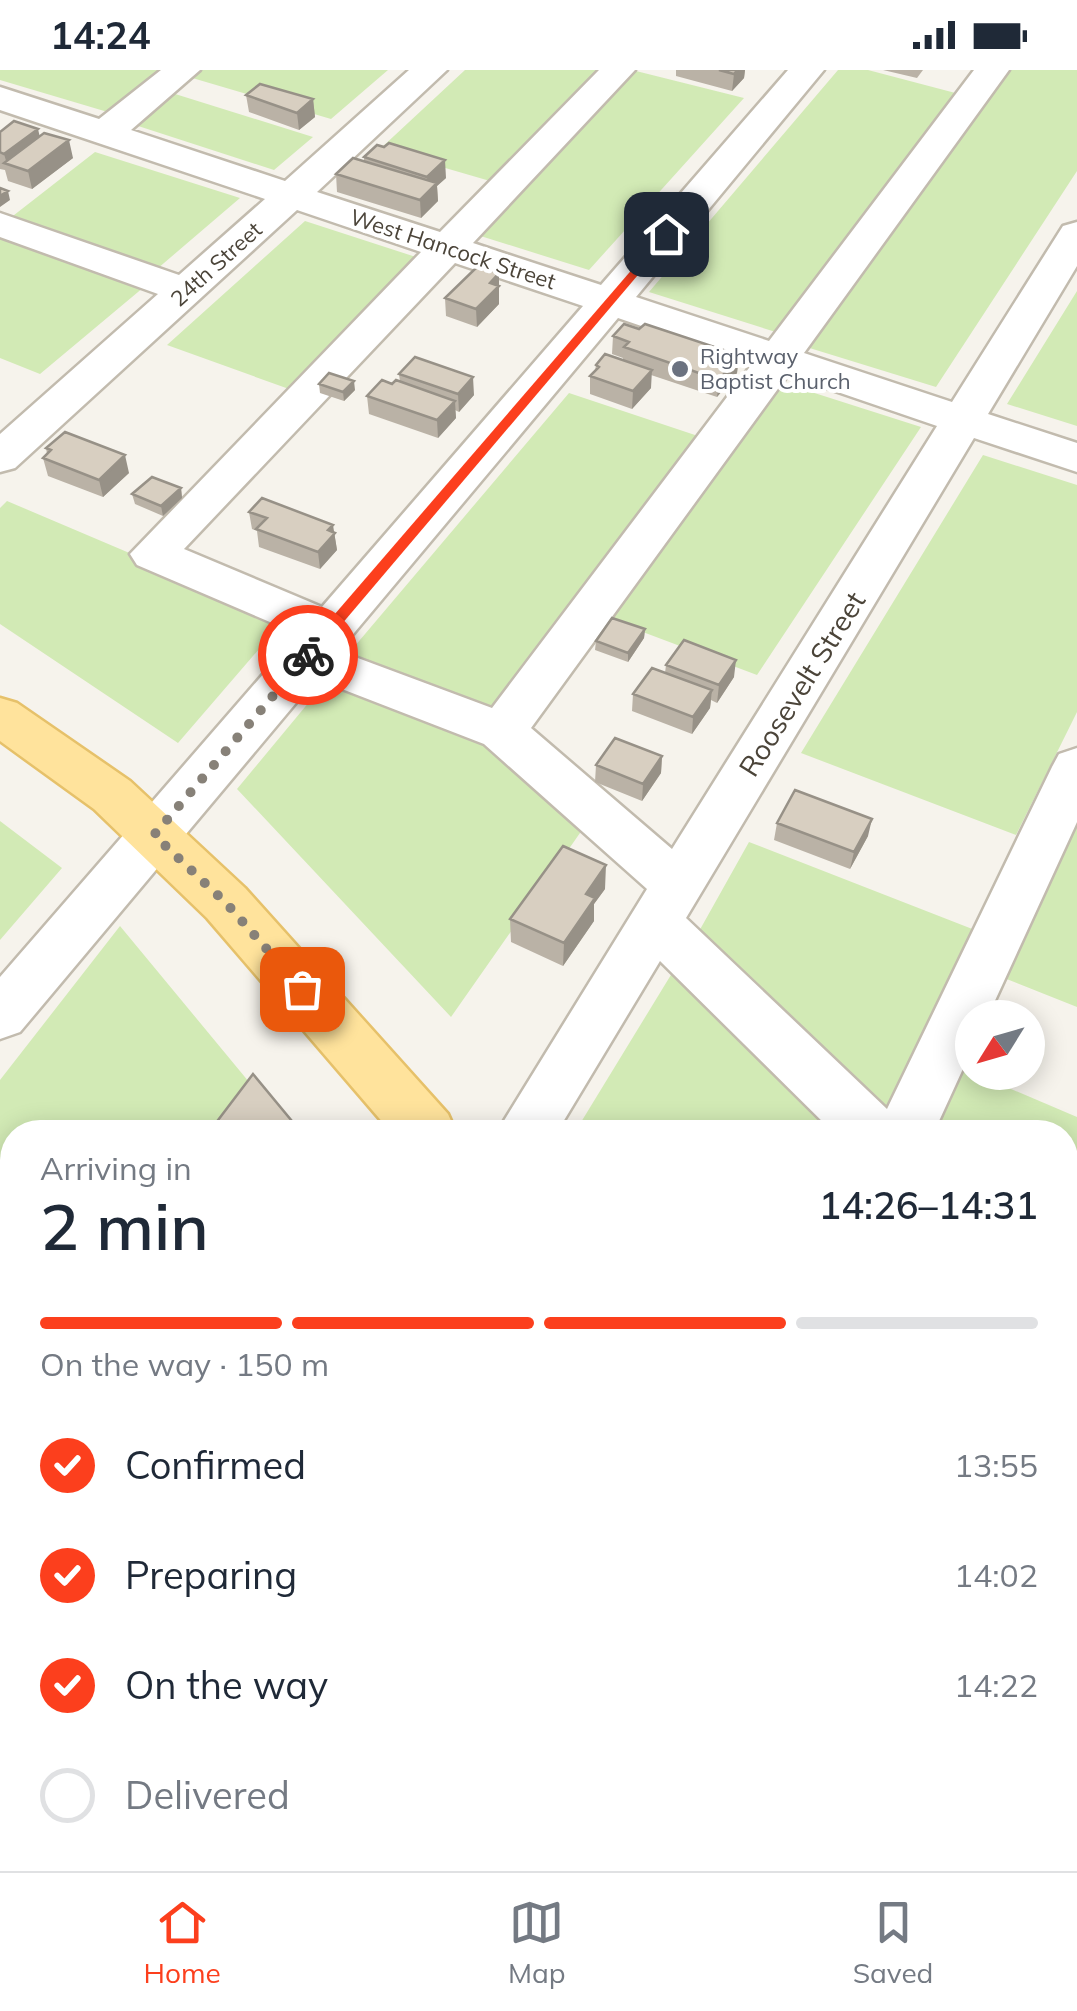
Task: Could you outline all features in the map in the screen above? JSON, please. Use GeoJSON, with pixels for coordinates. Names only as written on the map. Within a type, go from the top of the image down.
{"type":"FeatureCollection","features":[{"type":"Feature","properties":{"kind":"main road"},"geometry":{"type":"LineString","coordinates":[[0,716],[112,795],[226,903],[416,1120]]}},
{"type":"Feature","properties":{"kind":"street"},"geometry":{"type":"LineString","coordinates":[[104,132],[184,70]]}},
{"type":"Feature","properties":{"kind":"street","name":"24th Street"},"geometry":{"type":"LineString","coordinates":[[6,445],[186,290],[430,70]]}},
{"type":"Feature","properties":{"kind":"street"},"geometry":{"type":"LineString","coordinates":[[618,70],[153,554],[318,643],[502,731],[666,904],[860,1120]]}},
{"type":"Feature","properties":{"kind":"street"},"geometry":{"type":"LineString","coordinates":[[0,1016],[807,70]]}},
{"type":"Feature","properties":{"kind":"street"},"geometry":{"type":"LineString","coordinates":[[502,731],[992,70]]}},
{"type":"Feature","properties":{"kind":"street","name":"West Hancock Street"},"geometry":{"type":"LineString","coordinates":[[0,98],[1077,458]]}},
{"type":"Feature","properties":{"kind":"street"},"geometry":{"type":"LineString","coordinates":[[0,224],[186,290]]}},
{"type":"Feature","properties":{"kind":"street","name":"Roosevelt Street"},"geometry":{"type":"LineString","coordinates":[[533,1120],[1077,234]]}},
{"type":"Feature","properties":{"kind":"street"},"geometry":{"type":"LineString","coordinates":[[911,1120],[1077,767]]}},
{"type":"Feature","properties":{"kind":"green space"},"geometry":{"type":"Polygon","coordinates":[[[0,70],[166,70],[111,113],[0,80],[0,70]]]}},
{"type":"Feature","properties":{"kind":"green space"},"geometry":{"type":"Polygon","coordinates":[[[198,70],[388,70],[331,119],[189,77],[198,70]]]}},
{"type":"Feature","properties":{"kind":"green space"},"geometry":{"type":"Polygon","coordinates":[[[465,70],[600,70],[490,181],[380,149],[465,70]]]}},
{"type":"Feature","properties":{"kind":"green space"},"geometry":{"type":"Polygon","coordinates":[[[632,70],[744,98],[589,270],[471,233],[632,70]]]}},
{"type":"Feature","properties":{"kind":"green space"},"geometry":{"type":"Polygon","coordinates":[[[838,70],[868,70],[963,95],[782,334],[649,292],[838,70]]]}},
{"type":"Feature","properties":{"kind":"green space"},"geometry":{"type":"Polygon","coordinates":[[[1008,70],[1077,70],[1077,171],[936,387],[803,346],[1008,70]]]}},
{"type":"Feature","properties":{"kind":"green space"},"geometry":{"type":"Polygon","coordinates":[[[172,93],[313,137],[274,170],[132,124],[172,93]]]}},
{"type":"Feature","properties":{"kind":"green space"},"geometry":{"type":"Polygon","coordinates":[[[95,152],[240,198],[157,269],[9,219],[95,152]]]}},
{"type":"Feature","properties":{"kind":"green space"},"geometry":{"type":"Polygon","coordinates":[[[305,221],[422,259],[289,389],[167,345],[305,221]]]}},
{"type":"Feature","properties":{"kind":"green space"},"geometry":{"type":"Polygon","coordinates":[[[0,235],[144,287],[40,374],[0,358],[0,235]]]}},
{"type":"Feature","properties":{"kind":"green space"},"geometry":{"type":"Polygon","coordinates":[[[1077,291],[1077,426],[1007,404],[1077,291]]]}},
{"type":"Feature","properties":{"kind":"green space"},"geometry":{"type":"Polygon","coordinates":[[[780,382],[921,427],[757,675],[603,617],[780,382]]]}},
{"type":"Feature","properties":{"kind":"green space"},"geometry":{"type":"Polygon","coordinates":[[[569,393],[704,438],[493,718],[343,660],[569,393]]]}},
{"type":"Feature","properties":{"kind":"green space"},"geometry":{"type":"Polygon","coordinates":[[[983,455],[1077,485],[1077,712],[1016,835],[801,753],[983,455]]]}},
{"type":"Feature","properties":{"kind":"green space"},"geometry":{"type":"Polygon","coordinates":[[[7,501],[285,619],[178,743],[0,624],[0,508],[7,501]]]}},
{"type":"Feature","properties":{"kind":"green space"},"geometry":{"type":"Polygon","coordinates":[[[329,678],[500,745],[587,823],[451,1017],[237,789],[329,678]]]}},
{"type":"Feature","properties":{"kind":"green space"},"geometry":{"type":"Polygon","coordinates":[[[1077,806],[1077,1007],[999,976],[1077,806]]]}},
{"type":"Feature","properties":{"kind":"green space"},"geometry":{"type":"Polygon","coordinates":[[[0,821],[62,868],[0,940],[0,821]]]}},
{"type":"Feature","properties":{"kind":"green space"},"geometry":{"type":"Polygon","coordinates":[[[749,842],[980,932],[892,1120],[882,1120],[693,942],[749,842]]]}},
{"type":"Feature","properties":{"kind":"green space"},"geometry":{"type":"Polygon","coordinates":[[[120,926],[254,1088],[229,1120],[0,1120],[0,1080],[120,926]]]}},
{"type":"Feature","properties":{"kind":"green space"},"geometry":{"type":"Polygon","coordinates":[[[677,965],[835,1120],[582,1120],[677,965]]]}},
{"type":"Feature","properties":{"kind":"green space"},"geometry":{"type":"Polygon","coordinates":[[[955,1087],[955,1090],[1013,1090],[1077,1120],[938,1120],[955,1087]]]}},
{"type":"Feature","properties":{"kind":"building"},"geometry":{"type":"Polygon","coordinates":[[[260,84],[313,99],[297,113],[246,95],[260,84]]]}},
{"type":"Feature","properties":{"kind":"building"},"geometry":{"type":"Polygon","coordinates":[[[14,121],[38,129],[4,154],[0,152],[0,132],[14,121]]]}},
{"type":"Feature","properties":{"kind":"building"},"geometry":{"type":"Polygon","coordinates":[[[44,133],[69,140],[28,171],[4,163],[44,133]]]}},
{"type":"Feature","properties":{"kind":"building"},"geometry":{"type":"Polygon","coordinates":[[[389,143],[445,160],[427,177],[364,157],[377,145],[384,147],[389,143]]]}},
{"type":"Feature","properties":{"kind":"building"},"geometry":{"type":"Polygon","coordinates":[[[353,158],[437,183],[420,200],[336,174],[353,158]]]}},
{"type":"Feature","properties":{"kind":"building"},"geometry":{"type":"Polygon","coordinates":[[[478,266],[499,273],[490,283],[499,286],[476,309],[445,298],[478,266]]]}},
{"type":"Feature","properties":{"kind":"building"},"geometry":{"type":"Polygon","coordinates":[[[624,324],[639,329],[645,324],[739,355],[719,380],[624,347],[629,342],[613,336],[624,324]]]}},
{"type":"Feature","properties":{"kind":"building"},"geometry":{"type":"Polygon","coordinates":[[[605,354],[652,370],[633,391],[590,376],[605,354]]]}},
{"type":"Feature","properties":{"kind":"building"},"geometry":{"type":"Polygon","coordinates":[[[415,357],[473,377],[458,394],[399,374],[415,357]]]}},
{"type":"Feature","properties":{"kind":"building"},"geometry":{"type":"Polygon","coordinates":[[[329,373],[354,381],[343,392],[319,384],[329,373]]]}},
{"type":"Feature","properties":{"kind":"building"},"geometry":{"type":"Polygon","coordinates":[[[382,380],[392,384],[396,380],[455,401],[437,420],[367,396],[382,380]]]}},
{"type":"Feature","properties":{"kind":"building"},"geometry":{"type":"Polygon","coordinates":[[[65,432],[125,455],[99,480],[43,458],[51,450],[46,448],[65,432]]]}},
{"type":"Feature","properties":{"kind":"building"},"geometry":{"type":"Polygon","coordinates":[[[152,477],[181,488],[161,506],[132,494],[152,477]]]}},
{"type":"Feature","properties":{"kind":"building"},"geometry":{"type":"Polygon","coordinates":[[[262,498],[333,525],[328,530],[335,533],[318,552],[256,529],[267,518],[249,512],[262,498]]]}},
{"type":"Feature","properties":{"kind":"building"},"geometry":{"type":"Polygon","coordinates":[[[612,618],[645,629],[628,653],[596,641],[612,618]]]}},
{"type":"Feature","properties":{"kind":"building"},"geometry":{"type":"Polygon","coordinates":[[[684,640],[736,660],[719,685],[666,665],[684,640]]]}},
{"type":"Feature","properties":{"kind":"building"},"geometry":{"type":"Polygon","coordinates":[[[652,668],[712,690],[693,717],[633,694],[652,668]]]}},
{"type":"Feature","properties":{"kind":"building"},"geometry":{"type":"Polygon","coordinates":[[[615,738],[662,756],[643,784],[596,765],[615,738]]]}},
{"type":"Feature","properties":{"kind":"building"},"geometry":{"type":"Polygon","coordinates":[[[795,790],[872,819],[854,852],[777,823],[795,790]]]}},
{"type":"Feature","properties":{"kind":"building"},"geometry":{"type":"Polygon","coordinates":[[[563,846],[606,865],[586,894],[595,898],[564,943],[510,919],[563,846]]]}},
{"type":"Feature","properties":{"kind":"building"},"geometry":{"type":"Polygon","coordinates":[[[253,1074],[291,1120],[218,1120],[253,1074]]]}},
{"type":"Feature","properties":{"kind":"way so far"},"geometry":{"type":"LineString","coordinates":[[302,989],[226,903],[154,835],[308,655]]}},
{"type":"Feature","properties":{"kind":"place","name":"Rightway Baptist Church"},"geometry":{"type":"Point","coordinates":[680,369]}},
{"type":"Feature","properties":{"kind":"route"},"geometry":{"type":"LineString","coordinates":[[308,655],[666,234]]}}]}
